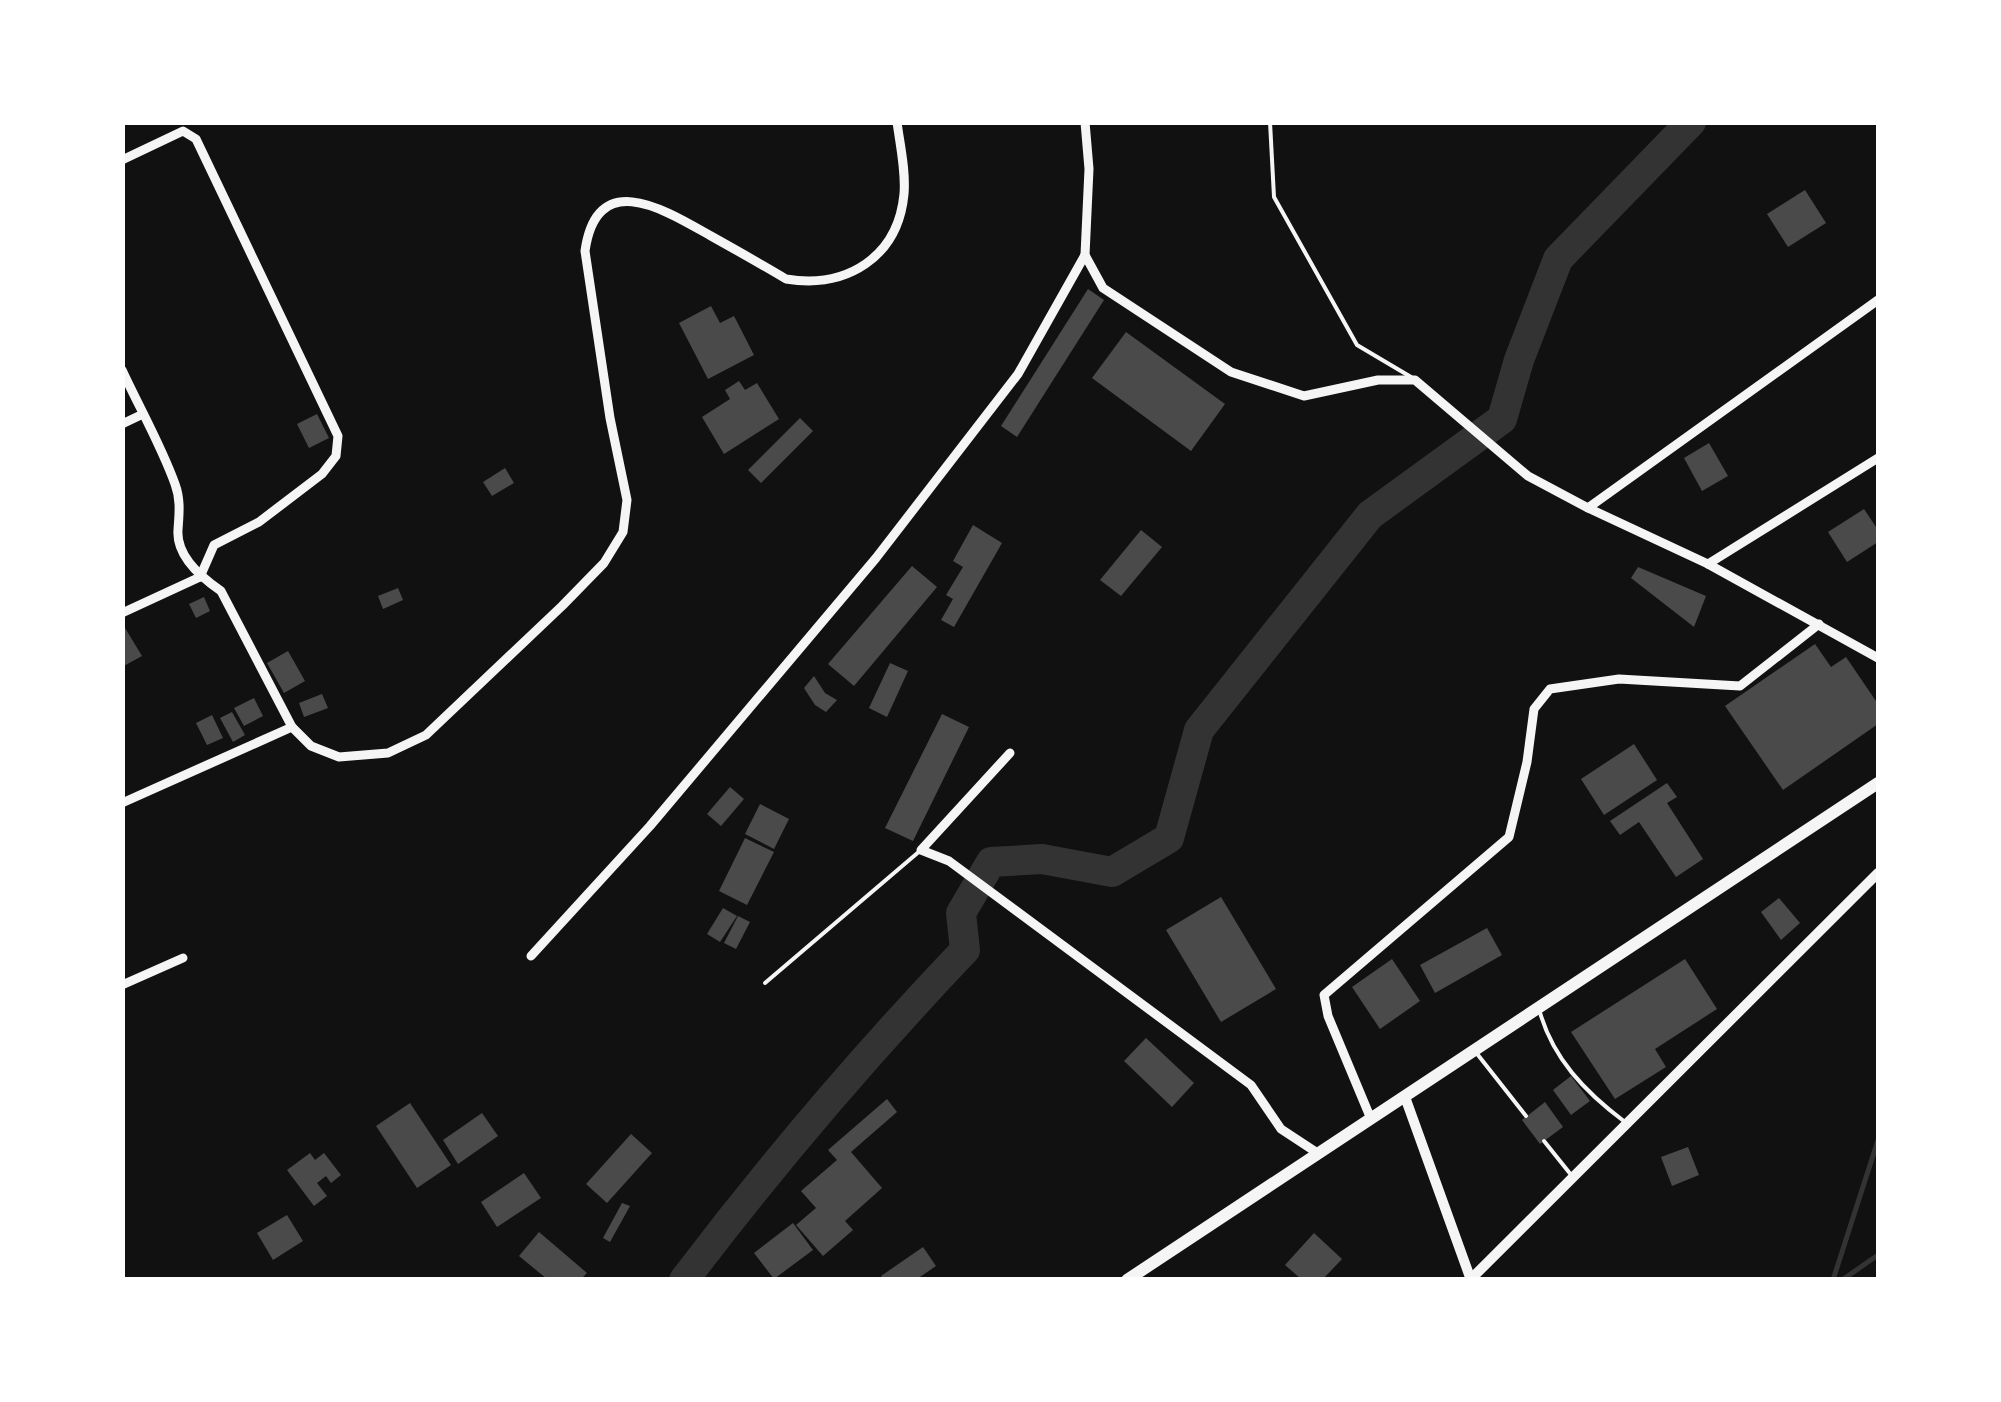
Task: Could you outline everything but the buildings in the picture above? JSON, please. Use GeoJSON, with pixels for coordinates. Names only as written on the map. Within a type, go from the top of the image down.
{"type":"FeatureCollection","features":[{"type":"Feature","properties":{"kind":"main road"},"geometry":{"type":"LineString","coordinates":[[1127,1280],[1878,783]]}},
{"type":"Feature","properties":{"kind":"street"},"geometry":{"type":"LineString","coordinates":[[122,370],[176,484],[180,506],[177,536],[182,550],[200,577],[221,591],[292,727],[311,746],[339,757],[388,753],[426,735],[604,563],[623,532],[627,500],[610,418],[585,251],[588,225],[614,204],[636,200],[670,212],[786,279],[808,282],[860,269],[879,254],[896,232],[904,192],[898,122]]}},
{"type":"Feature","properties":{"kind":"street"},"geometry":{"type":"LineString","coordinates":[[531,956],[650,826],[876,558],[1018,374],[1086,255],[1089,169],[1085,122]]}},
{"type":"Feature","properties":{"kind":"street"},"geometry":{"type":"LineString","coordinates":[[122,160],[183,130],[196,139],[338,436],[336,456],[322,474],[259,522],[214,546],[200,577],[122,613]]}},
{"type":"Feature","properties":{"kind":"street"},"geometry":{"type":"LineString","coordinates":[[1086,255],[1104,288],[1231,372],[1304,396],[1378,380],[1415,380],[1528,476],[1708,564],[1878,658]]}},
{"type":"Feature","properties":{"kind":"street"},"geometry":{"type":"LineString","coordinates":[[1588,508],[1878,300]]}},
{"type":"Feature","properties":{"kind":"street"},"geometry":{"type":"LineString","coordinates":[[122,424],[143,414]]}},
{"type":"Feature","properties":{"kind":"street"},"geometry":{"type":"LineString","coordinates":[[1708,564],[1878,458]]}},
{"type":"Feature","properties":{"kind":"street"},"geometry":{"type":"LineString","coordinates":[[1371,1120],[1328,1016],[1324,995],[1508,837],[1527,762],[1534,708],[1550,690],[1618,679],[1740,686],[1819,624]]}},
{"type":"Feature","properties":{"kind":"street"},"geometry":{"type":"LineString","coordinates":[[122,802],[292,727]]}},
{"type":"Feature","properties":{"kind":"street"},"geometry":{"type":"LineString","coordinates":[[1010,753],[921,850],[950,861],[1251,1084],[1281,1130],[1318,1154]]}},
{"type":"Feature","properties":{"kind":"street"},"geometry":{"type":"LineString","coordinates":[[1405,1097],[1471,1279],[1878,872]]}},
{"type":"Feature","properties":{"kind":"street"},"geometry":{"type":"LineString","coordinates":[[122,985],[183,958]]}},
{"type":"Feature","properties":{"kind":"lane"},"geometry":{"type":"LineString","coordinates":[[1270,122],[1274,197],[1357,344],[1415,380]]}},
{"type":"Feature","properties":{"kind":"lane"},"geometry":{"type":"LineString","coordinates":[[765,984],[921,850]]}},
{"type":"Feature","properties":{"kind":"lane"},"geometry":{"type":"LineString","coordinates":[[1539,1009],[1556,1053],[1594,1098],[1627,1124]]}},
{"type":"Feature","properties":{"kind":"lane"},"geometry":{"type":"LineString","coordinates":[[1475,1051],[1526,1116]]}},
{"type":"Feature","properties":{"kind":"lane"},"geometry":{"type":"LineString","coordinates":[[1544,1140],[1573,1178]]}},
{"type":"Feature","properties":{"kind":"waterway"},"geometry":{"type":"LineString","coordinates":[[684,1280],[820,1111],[965,950],[961,913],[991,862],[1042,859],[1112,872],[1169,838],[1199,730],[1370,515],[1502,419],[1519,360],[1558,259],[1691,122]]}},
{"type":"Feature","properties":{"kind":"waterway"},"geometry":{"type":"LineString","coordinates":[[1833,1280],[1878,1140]]}},
{"type":"Feature","properties":{"kind":"waterway"},"geometry":{"type":"LineString","coordinates":[[1842,1280],[1878,1255]]}}]}
